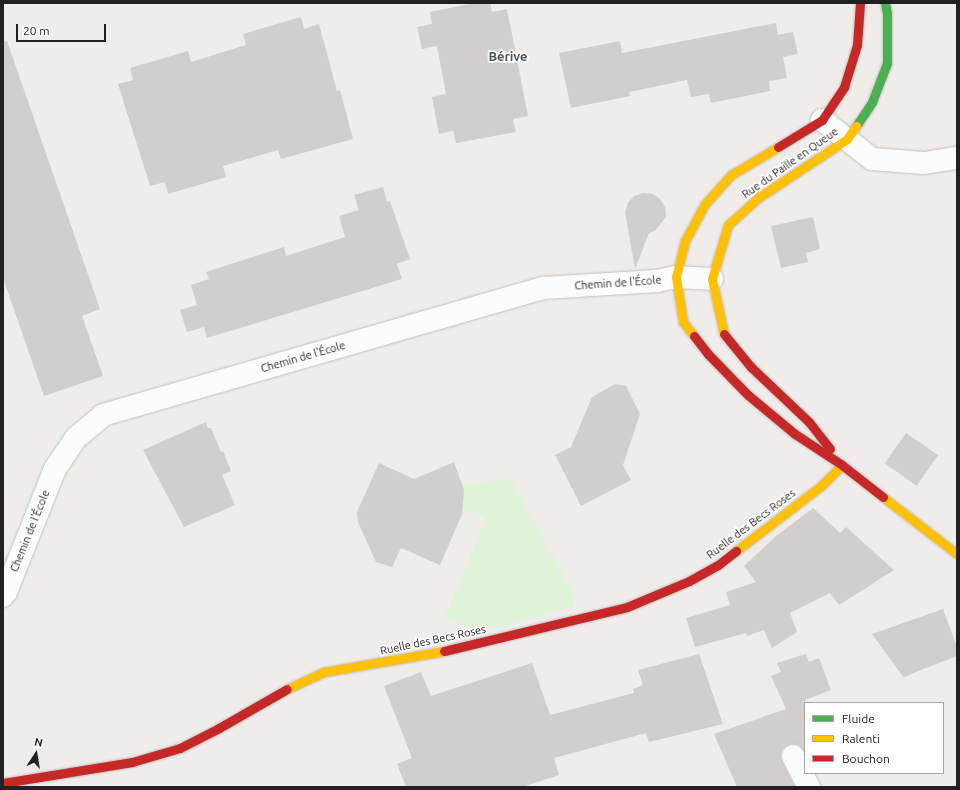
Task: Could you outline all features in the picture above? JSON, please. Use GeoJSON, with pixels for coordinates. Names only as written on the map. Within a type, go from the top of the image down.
{"type":"FeatureCollection","features":[{"type":"Feature","properties":{"kind":"main road","name":"Rue du Paille en Queue"},"geometry":{"type":"LineString","coordinates":[[860,3],[858,45],[844,87],[822,120],[731,175],[705,204],[685,241],[676,278],[683,322],[708,354],[748,396],[795,434],[842,464],[957,554]]}},
{"type":"Feature","properties":{"kind":"main road","name":"Rue du Paille en Queue"},"geometry":{"type":"LineString","coordinates":[[842,464],[809,422],[751,367],[722,332],[712,279],[728,225],[758,198],[846,139],[872,102],[887,63],[887,14],[885,3]]}},
{"type":"Feature","properties":{"kind":"main road","name":"Ruelle des Becs Roses"},"geometry":{"type":"LineString","coordinates":[[3,783],[132,762],[180,748],[219,728],[279,692],[324,672],[393,661],[454,648],[627,607],[689,581],[718,565],[821,486],[842,464]]}},
{"type":"Feature","properties":{"kind":"street"},"geometry":{"type":"LineString","coordinates":[[822,120],[872,159],[924,163],[957,158]]}},
{"type":"Feature","properties":{"kind":"street","name":"Chemin de l'École"},"geometry":{"type":"LineString","coordinates":[[3,596],[6,592],[55,469],[76,438],[103,415],[544,288],[649,282],[676,278],[712,279]]}},
{"type":"Feature","properties":{"kind":"street"},"geometry":{"type":"LineString","coordinates":[[792,756],[809,787]]}},
{"type":"Feature","properties":{"kind":"green space"},"geometry":{"type":"Polygon","coordinates":[[[511,479],[576,599],[573,607],[485,631],[471,628],[445,618],[486,518],[463,509],[463,484],[511,479]]]}},
{"type":"Feature","properties":{"kind":"building"},"geometry":{"type":"Polygon","coordinates":[[[474,3],[490,3],[492,12],[507,9],[528,116],[513,119],[516,132],[456,143],[453,131],[439,134],[432,97],[446,94],[437,46],[422,49],[417,27],[432,24],[430,12],[474,3]]]}},
{"type":"Feature","properties":{"kind":"building"},"geometry":{"type":"Polygon","coordinates":[[[301,17],[304,29],[319,24],[337,91],[340,90],[353,139],[281,159],[278,150],[223,166],[226,177],[168,194],[165,182],[150,186],[118,84],[133,80],[130,68],[188,51],[191,62],[246,45],[243,34],[301,17]]]}},
{"type":"Feature","properties":{"kind":"building"},"geometry":{"type":"Polygon","coordinates":[[[776,23],[778,35],[793,32],[798,54],[783,57],[787,78],[769,81],[770,91],[711,103],[709,94],[691,97],[687,80],[629,92],[630,96],[571,108],[559,53],[620,41],[622,53],[776,23]]]}},
{"type":"Feature","properties":{"kind":"building"},"geometry":{"type":"Polygon","coordinates":[[[7,41],[100,309],[82,316],[103,376],[44,396],[3,278],[3,42],[7,41]]]}},
{"type":"Feature","properties":{"kind":"building"},"geometry":{"type":"Polygon","coordinates":[[[383,187],[387,202],[390,201],[410,259],[397,264],[402,279],[207,338],[204,327],[187,332],[180,310],[197,305],[191,285],[209,279],[206,272],[284,247],[286,256],[345,237],[339,216],[359,210],[354,195],[383,187]]]}},
{"type":"Feature","properties":{"kind":"building"},"geometry":{"type":"Polygon","coordinates":[[[643,193],[653,194],[660,199],[665,207],[666,217],[655,231],[649,233],[635,269],[625,212],[628,203],[634,196],[643,193]]]}},
{"type":"Feature","properties":{"kind":"building"},"geometry":{"type":"Polygon","coordinates":[[[813,217],[820,249],[806,253],[808,262],[781,268],[771,226],[813,217]]]}},
{"type":"Feature","properties":{"kind":"building"},"geometry":{"type":"Polygon","coordinates":[[[615,384],[626,386],[640,414],[623,465],[631,480],[581,506],[555,455],[571,447],[592,397],[615,384]]]}},
{"type":"Feature","properties":{"kind":"building"},"geometry":{"type":"Polygon","coordinates":[[[206,422],[208,428],[211,428],[221,452],[223,451],[231,471],[222,475],[235,505],[184,527],[143,450],[206,422]]]}},
{"type":"Feature","properties":{"kind":"building"},"geometry":{"type":"Polygon","coordinates":[[[906,433],[938,455],[917,486],[885,463],[906,433]]]}},
{"type":"Feature","properties":{"kind":"building"},"geometry":{"type":"Polygon","coordinates":[[[454,462],[464,490],[462,514],[440,565],[401,548],[392,567],[376,562],[358,522],[357,512],[379,463],[414,479],[454,462]]]}},
{"type":"Feature","properties":{"kind":"building"},"geometry":{"type":"Polygon","coordinates":[[[813,508],[840,533],[846,527],[894,570],[839,605],[830,593],[790,613],[797,632],[772,648],[764,630],[747,636],[746,633],[695,647],[686,618],[730,605],[726,592],[756,582],[744,566],[775,537],[813,508]]]}},
{"type":"Feature","properties":{"kind":"building"},"geometry":{"type":"Polygon","coordinates":[[[943,609],[957,647],[957,656],[904,678],[872,634],[943,609]]]}},
{"type":"Feature","properties":{"kind":"building"},"geometry":{"type":"Polygon","coordinates":[[[699,654],[723,724],[649,742],[646,733],[554,758],[559,775],[522,787],[406,787],[397,764],[412,758],[384,686],[421,672],[431,696],[532,663],[550,715],[634,693],[633,689],[643,685],[638,670],[699,654]]]}},
{"type":"Feature","properties":{"kind":"building"},"geometry":{"type":"Polygon","coordinates":[[[806,654],[809,662],[819,658],[831,690],[805,700],[804,702],[804,751],[800,746],[794,744],[788,745],[782,750],[782,761],[795,787],[737,787],[714,734],[786,709],[771,676],[781,672],[777,663],[806,654]]]}},
{"type":"Feature","properties":{"kind":"traffic: fast"},"geometry":{"type":"LineString","coordinates":[[856,126],[872,102],[887,63],[887,14],[885,3]]}},
{"type":"Feature","properties":{"kind":"traffic: slow"},"geometry":{"type":"LineString","coordinates":[[724,334],[712,279],[728,225],[758,198],[847,139],[856,126]]}},
{"type":"Feature","properties":{"kind":"traffic: slow"},"geometry":{"type":"LineString","coordinates":[[694,336],[683,322],[676,277],[685,241],[705,204],[731,175],[778,147]]}},
{"type":"Feature","properties":{"kind":"traffic: slow"},"geometry":{"type":"LineString","coordinates":[[736,551],[821,486],[842,465]]}},
{"type":"Feature","properties":{"kind":"traffic: slow"},"geometry":{"type":"LineString","coordinates":[[883,497],[957,554]]}},
{"type":"Feature","properties":{"kind":"traffic: slow"},"geometry":{"type":"LineString","coordinates":[[287,689],[324,672],[444,651]]}},
{"type":"Feature","properties":{"kind":"traffic: jam"},"geometry":{"type":"LineString","coordinates":[[778,147],[822,120],[844,87],[857,45],[860,3]]}},
{"type":"Feature","properties":{"kind":"traffic: jam"},"geometry":{"type":"LineString","coordinates":[[724,334],[751,367],[809,422],[830,449]]}},
{"type":"Feature","properties":{"kind":"traffic: jam"},"geometry":{"type":"LineString","coordinates":[[694,336],[708,354],[748,395],[795,434],[842,465],[883,497]]}},
{"type":"Feature","properties":{"kind":"traffic: jam"},"geometry":{"type":"LineString","coordinates":[[444,651],[627,607],[689,581],[718,565],[736,551]]}},
{"type":"Feature","properties":{"kind":"traffic: jam"},"geometry":{"type":"LineString","coordinates":[[3,783],[132,762],[180,748],[219,728],[287,689]]}},
{"type":"Feature","properties":{"kind":"district","name":"Bérive"},"geometry":{"type":"Point","coordinates":[508,56]}}]}
